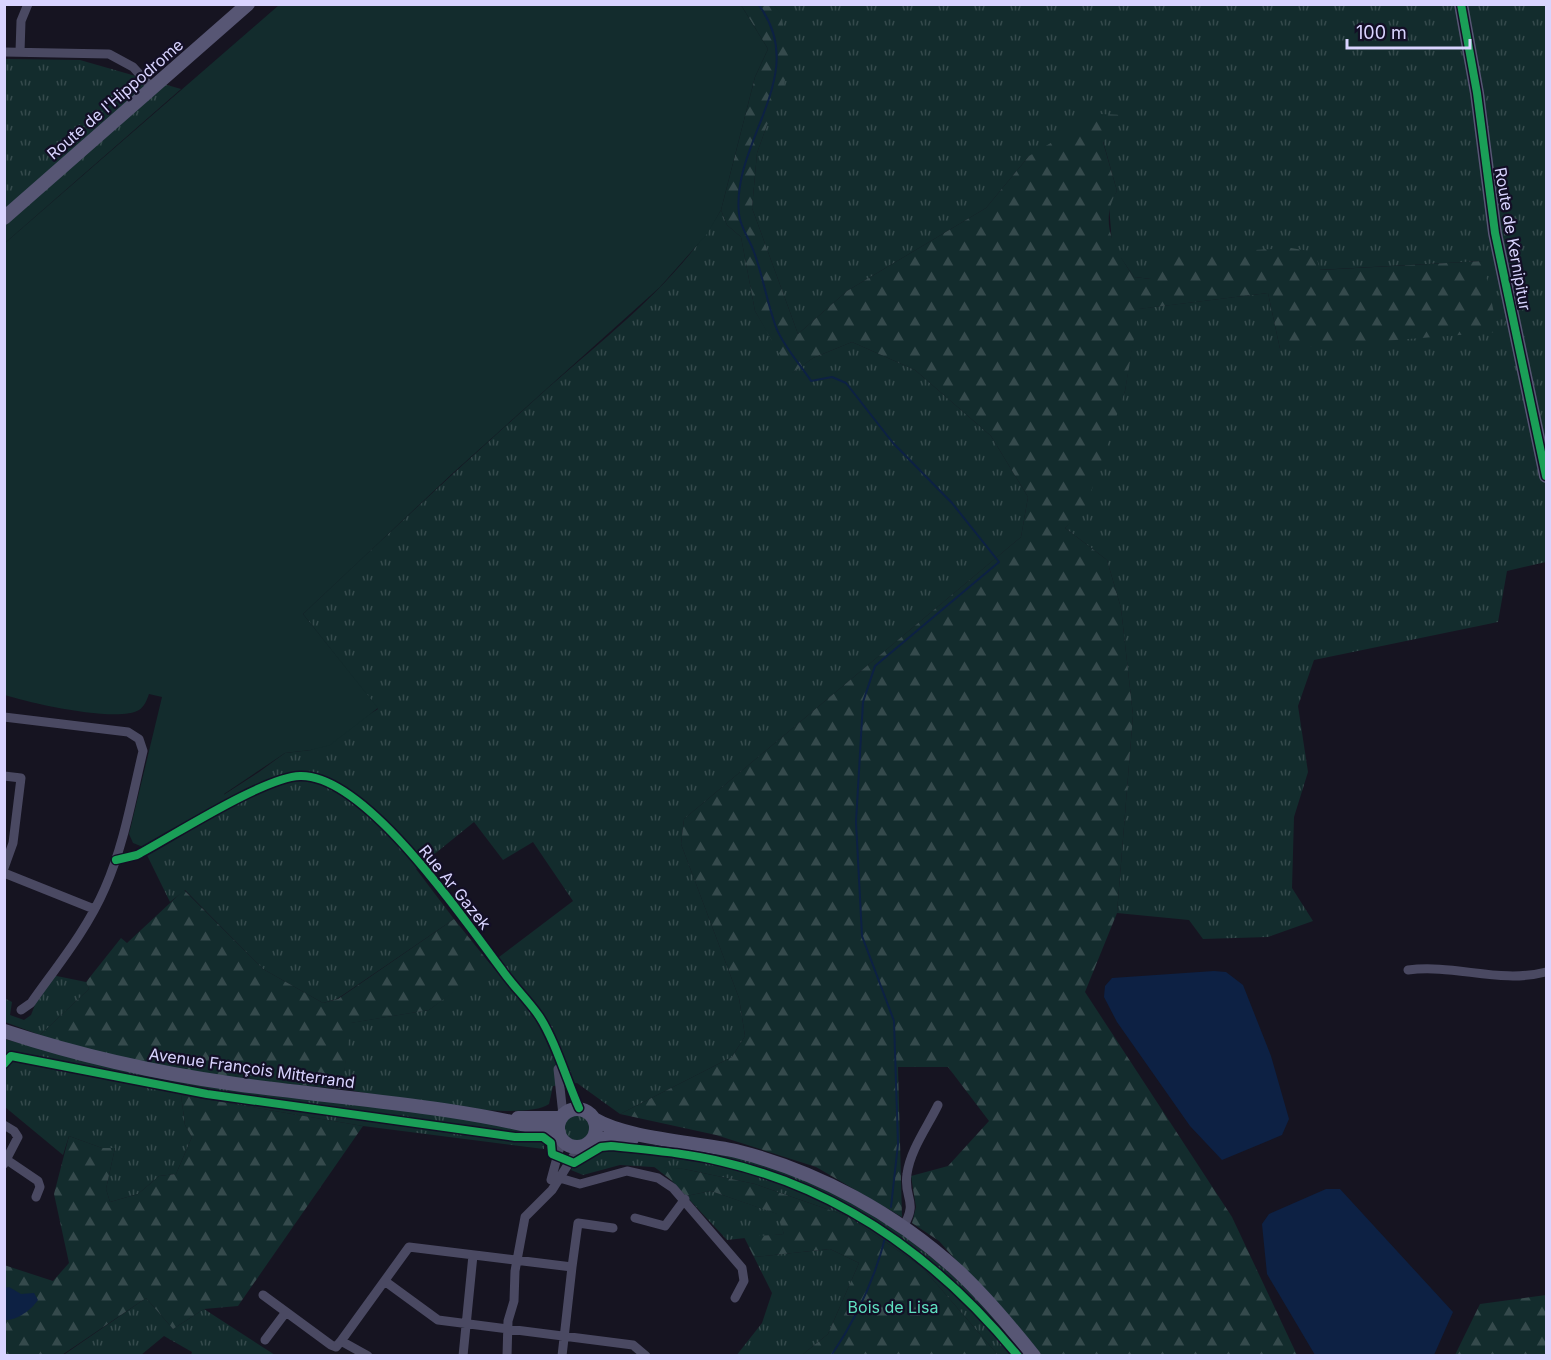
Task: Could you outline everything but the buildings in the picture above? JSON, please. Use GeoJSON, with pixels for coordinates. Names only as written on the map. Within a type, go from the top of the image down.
{"type":"FeatureCollection","features":[{"type":"Feature","properties":{"kind":"main road","name":"Route de l'Hippodrome"},"geometry":{"type":"LineString","coordinates":[[4,218],[248,4]]}},
{"type":"Feature","properties":{"kind":"main road","name":"Route de Kernipitur"},"geometry":{"type":"LineString","coordinates":[[1461,4],[1477,93],[1495,233],[1546,476]]}},
{"type":"Feature","properties":{"kind":"main road","name":"Avenue François Mitterrand"},"geometry":{"type":"LineString","coordinates":[[4,1031],[100,1060],[160,1073],[498,1118],[560,1136]]}},
{"type":"Feature","properties":{"kind":"main road"},"geometry":{"type":"LineString","coordinates":[[585,1144],[596,1128],[594,1119],[588,1112],[579,1108],[562,1116],[560,1136],[566,1144],[585,1144],[649,1137]]}},
{"type":"Feature","properties":{"kind":"main road","name":"Avenue François Mitterrand"},"geometry":{"type":"LineString","coordinates":[[498,1118],[562,1116]]}},
{"type":"Feature","properties":{"kind":"main road"},"geometry":{"type":"LineString","coordinates":[[594,1119],[649,1137],[726,1149],[782,1166],[853,1197],[903,1227],[965,1277],[1034,1356]]}},
{"type":"Feature","properties":{"kind":"street"},"geometry":{"type":"LineString","coordinates":[[20,52],[21,21],[28,4]]}},
{"type":"Feature","properties":{"kind":"street"},"geometry":{"type":"LineString","coordinates":[[4,52],[102,53],[118,56],[133,67],[153,88]]}},
{"type":"Feature","properties":{"kind":"street"},"geometry":{"type":"LineString","coordinates":[[4,717],[128,732],[139,739],[143,751],[116,860],[94,909],[44,984],[21,1010]]}},
{"type":"Feature","properties":{"kind":"street"},"geometry":{"type":"LineString","coordinates":[[4,776],[21,778],[13,843],[4,868]]}},
{"type":"Feature","properties":{"kind":"street","name":"Rue Ar Gazek"},"geometry":{"type":"LineString","coordinates":[[116,860],[137,855],[274,780],[303,776],[328,782],[364,805],[415,858],[539,1017],[579,1108]]}},
{"type":"Feature","properties":{"kind":"street"},"geometry":{"type":"LineString","coordinates":[[4,873],[94,909]]}},
{"type":"Feature","properties":{"kind":"street"},"geometry":{"type":"LineString","coordinates":[[1408,970],[1429,967],[1503,978],[1546,972]]}},
{"type":"Feature","properties":{"kind":"street","name":"Rue Ar Gazek"},"geometry":{"type":"LineString","coordinates":[[557,1058],[562,1116]]}},
{"type":"Feature","properties":{"kind":"street"},"geometry":{"type":"LineString","coordinates":[[903,1227],[912,1206],[907,1186],[910,1162],[938,1105]]}},
{"type":"Feature","properties":{"kind":"street"},"geometry":{"type":"LineString","coordinates":[[4,1125],[14,1131],[18,1137],[6,1162],[38,1180],[40,1187],[36,1197]]}},
{"type":"Feature","properties":{"kind":"street"},"geometry":{"type":"LineString","coordinates":[[507,1356],[508,1329],[525,1217],[552,1190],[556,1177],[560,1136]]}},
{"type":"Feature","properties":{"kind":"street"},"geometry":{"type":"LineString","coordinates":[[556,1177],[585,1144]]}},
{"type":"Feature","properties":{"kind":"street"},"geometry":{"type":"LineString","coordinates":[[556,1177],[580,1184],[617,1172],[658,1178],[685,1199],[742,1268],[744,1281],[735,1298]]}},
{"type":"Feature","properties":{"kind":"street"},"geometry":{"type":"LineString","coordinates":[[635,1218],[665,1226],[685,1199]]}},
{"type":"Feature","properties":{"kind":"street"},"geometry":{"type":"LineString","coordinates":[[562,1356],[578,1223],[613,1228]]}},
{"type":"Feature","properties":{"kind":"street"},"geometry":{"type":"LineString","coordinates":[[263,1295],[336,1347],[386,1282],[409,1247],[572,1267]]}},
{"type":"Feature","properties":{"kind":"street"},"geometry":{"type":"LineString","coordinates":[[463,1356],[473,1255]]}},
{"type":"Feature","properties":{"kind":"street"},"geometry":{"type":"LineString","coordinates":[[386,1282],[438,1320],[633,1345],[646,1356]]}},
{"type":"Feature","properties":{"kind":"street"},"geometry":{"type":"LineString","coordinates":[[265,1340],[286,1312]]}},
{"type":"Feature","properties":{"kind":"street"},"geometry":{"type":"LineString","coordinates":[[341,1341],[368,1356]]}},
{"type":"Feature","properties":{"kind":"green space"},"geometry":{"type":"Polygon","coordinates":[[[279,5],[741,5],[768,49],[755,77],[721,210],[707,234],[660,287],[453,473],[303,614],[378,708],[330,745],[285,753],[224,794],[224,803],[143,847],[133,843],[129,834],[162,697],[149,694],[139,710],[113,714],[52,707],[5,695],[5,243],[279,5]]]}},
{"type":"Feature","properties":{"kind":"green space"},"geometry":{"type":"Polygon","coordinates":[[[741,5],[774,5],[781,14],[788,55],[783,96],[767,125],[757,153],[752,208],[798,334],[847,291],[986,208],[1029,156],[1099,114],[1124,115],[1103,142],[1117,191],[1109,214],[1111,236],[1134,277],[1151,279],[1168,255],[1291,248],[1315,252],[1320,270],[1483,261],[1498,332],[1280,349],[1268,293],[1139,309],[1125,391],[1088,501],[1082,513],[1065,528],[1107,560],[1121,608],[1133,715],[1117,913],[1085,992],[1232,1217],[1297,1355],[1040,1355],[939,1241],[912,1223],[916,1207],[911,1176],[948,1166],[989,1121],[948,1067],[898,1067],[902,1217],[816,1167],[716,1135],[620,1114],[732,1057],[745,1036],[739,998],[681,844],[684,819],[1021,537],[1028,497],[991,436],[915,370],[852,342],[813,358],[791,374],[755,311],[741,237],[727,225],[721,210],[755,77],[768,49],[741,5]]]}},
{"type":"Feature","properties":{"kind":"green space"},"geometry":{"type":"Polygon","coordinates":[[[774,5],[1546,5],[1546,562],[1507,571],[1498,622],[1314,660],[1298,706],[1308,772],[1294,817],[1292,888],[1313,921],[1268,937],[1203,939],[1189,920],[1117,913],[1133,715],[1121,608],[1107,560],[1065,528],[1071,522],[1125,391],[1138,309],[1268,293],[1280,349],[1483,261],[1151,279],[1134,277],[1112,245],[1109,204],[1117,191],[1103,141],[1029,156],[986,208],[847,291],[798,334],[752,208],[757,153],[767,125],[781,15],[774,5]]]}},
{"type":"Feature","properties":{"kind":"green space"},"geometry":{"type":"Polygon","coordinates":[[[5,59],[80,60],[181,89],[5,243],[5,59]]]}},
{"type":"Feature","properties":{"kind":"green space"},"geometry":{"type":"Polygon","coordinates":[[[721,210],[727,225],[741,237],[755,311],[792,373],[813,358],[852,342],[915,370],[991,436],[1028,497],[1021,537],[684,819],[681,844],[739,998],[745,1036],[732,1057],[620,1114],[577,1083],[553,1086],[549,1104],[533,1109],[510,1111],[417,1102],[342,1089],[350,1023],[429,1010],[573,901],[533,842],[503,860],[474,822],[416,869],[454,919],[337,999],[323,1003],[263,969],[185,890],[170,902],[143,847],[285,753],[311,750],[378,709],[303,614],[480,449],[638,309],[683,262],[721,210]]]}},
{"type":"Feature","properties":{"kind":"green space"},"geometry":{"type":"Polygon","coordinates":[[[184,890],[263,969],[323,1003],[338,999],[454,919],[491,965],[429,1010],[351,1023],[342,1089],[266,1082],[152,1065],[114,1057],[40,1035],[89,989],[86,982],[121,938],[127,943],[184,890]]]}},
{"type":"Feature","properties":{"kind":"green space"},"geometry":{"type":"Polygon","coordinates":[[[47,974],[86,982],[89,989],[40,1035],[5,1022],[4,998],[12,1002],[10,1015],[24,1020],[31,1015],[47,974]]]}},
{"type":"Feature","properties":{"kind":"green space"},"geometry":{"type":"Polygon","coordinates":[[[4,1039],[52,1051],[520,1126],[544,1142],[544,1149],[363,1126],[181,1095],[185,1125],[192,1137],[176,1174],[159,1176],[138,1194],[110,1202],[106,1189],[115,1148],[102,1148],[69,1136],[63,1155],[5,1107],[4,1039]]]}},
{"type":"Feature","properties":{"kind":"green space"},"geometry":{"type":"Polygon","coordinates":[[[181,1095],[363,1126],[238,1306],[204,1309],[173,1329],[146,1298],[62,1355],[5,1355],[4,1265],[53,1281],[69,1263],[54,1194],[69,1136],[102,1148],[115,1148],[106,1189],[110,1202],[138,1194],[159,1176],[176,1174],[192,1137],[185,1125],[181,1095]]]}},
{"type":"Feature","properties":{"kind":"green space"},"geometry":{"type":"Polygon","coordinates":[[[577,1115],[586,1119],[590,1128],[586,1137],[577,1141],[568,1137],[564,1128],[568,1119],[577,1115]]]}},
{"type":"Feature","properties":{"kind":"green space"},"geometry":{"type":"Polygon","coordinates":[[[600,1142],[669,1146],[739,1157],[783,1170],[837,1193],[888,1224],[936,1261],[979,1300],[1026,1355],[998,1355],[922,1267],[847,1216],[755,1184],[684,1169],[620,1165],[583,1175],[571,1170],[580,1153],[600,1142]]]}},
{"type":"Feature","properties":{"kind":"green space","name":"Bois de Lisa"},"geometry":{"type":"Polygon","coordinates":[[[653,1166],[684,1169],[755,1184],[847,1216],[922,1267],[998,1355],[802,1355],[828,1334],[859,1263],[830,1249],[754,1257],[744,1237],[784,1234],[777,1214],[711,1191],[686,1196],[653,1166]]]}},
{"type":"Feature","properties":{"kind":"green space"},"geometry":{"type":"Polygon","coordinates":[[[711,1191],[778,1214],[784,1234],[727,1240],[686,1196],[711,1191]]]}},
{"type":"Feature","properties":{"kind":"green space"},"geometry":{"type":"Polygon","coordinates":[[[830,1249],[859,1263],[828,1334],[802,1355],[736,1356],[762,1323],[772,1293],[754,1257],[830,1249]]]}},
{"type":"Feature","properties":{"kind":"green space"},"geometry":{"type":"Polygon","coordinates":[[[1546,1295],[1546,1355],[1455,1355],[1480,1304],[1546,1295]]]}},
{"type":"Feature","properties":{"kind":"green space"},"geometry":{"type":"Polygon","coordinates":[[[146,1298],[173,1329],[204,1309],[275,1355],[191,1355],[192,1352],[164,1336],[141,1355],[62,1356],[146,1298]]]}},
{"type":"Feature","properties":{"kind":"water"},"geometry":{"type":"Polygon","coordinates":[[[1226,972],[1243,985],[1271,1056],[1289,1119],[1282,1135],[1222,1160],[1190,1126],[1117,1022],[1104,997],[1105,986],[1112,978],[1226,972]]]}},
{"type":"Feature","properties":{"kind":"water"},"geometry":{"type":"Polygon","coordinates":[[[1326,1189],[1340,1189],[1453,1312],[1434,1355],[1315,1355],[1267,1274],[1262,1224],[1269,1214],[1326,1189]]]}},
{"type":"Feature","properties":{"kind":"water"},"geometry":{"type":"Polygon","coordinates":[[[9,1287],[21,1294],[34,1293],[38,1300],[23,1314],[14,1319],[4,1320],[5,1288],[9,1287]]]}},
{"type":"Feature","properties":{"kind":"waterway"},"geometry":{"type":"LineString","coordinates":[[758,4],[772,30],[777,56],[774,82],[746,160],[740,187],[739,214],[757,261],[779,334],[811,381],[832,377],[846,383],[893,443],[952,503],[999,562],[875,666],[863,702],[856,822],[862,936],[894,1021],[898,1144],[891,1207]]}},
{"type":"Feature","properties":{"kind":"waterway"},"geometry":{"type":"LineString","coordinates":[[831,1356],[864,1297],[877,1266],[886,1234]]}},
{"type":"Feature","properties":{"kind":"cycle path"},"geometry":{"type":"LineString","coordinates":[[1461,4],[1477,93],[1495,233],[1546,476]]}},
{"type":"Feature","properties":{"kind":"cycle path"},"geometry":{"type":"LineString","coordinates":[[116,860],[137,855],[264,786],[300,776],[326,782],[354,798],[383,823],[412,854],[464,918],[506,976],[539,1016],[556,1049],[579,1108]]}},
{"type":"Feature","properties":{"kind":"cycle path"},"geometry":{"type":"LineString","coordinates":[[4,1064],[11,1056],[207,1094],[515,1137],[543,1137],[551,1143],[552,1154],[574,1163],[601,1147],[611,1146],[696,1156],[767,1174],[809,1191],[887,1234],[922,1260],[956,1290],[1018,1356]]}}]}
